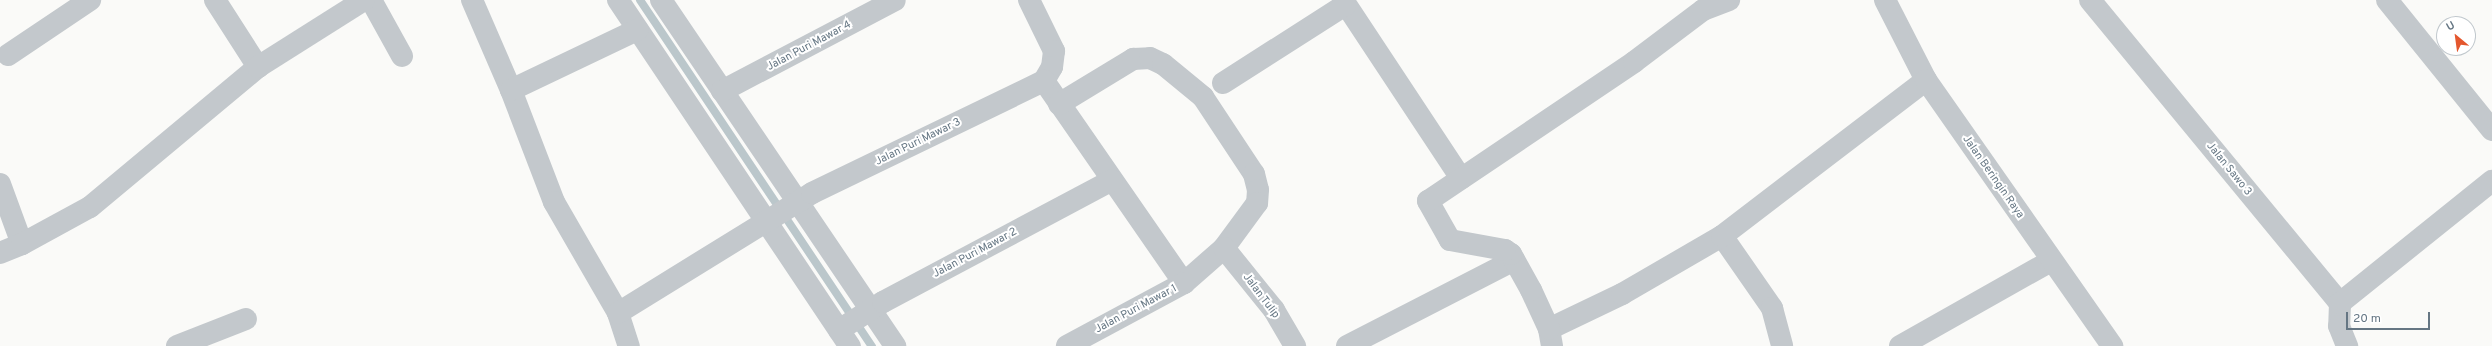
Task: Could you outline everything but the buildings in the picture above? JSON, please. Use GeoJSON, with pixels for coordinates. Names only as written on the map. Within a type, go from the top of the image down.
{"type":"FeatureCollection","features":[{"type":"Feature","properties":{"kind":"street"},"geometry":{"type":"LineString","coordinates":[[8,55],[90,0]]}},
{"type":"Feature","properties":{"kind":"street"},"geometry":{"type":"LineString","coordinates":[[215,0],[258,67]]}},
{"type":"Feature","properties":{"kind":"street"},"geometry":{"type":"LineString","coordinates":[[0,253],[22,244],[90,207],[258,67],[364,0]]}},
{"type":"Feature","properties":{"kind":"street"},"geometry":{"type":"LineString","coordinates":[[371,0],[402,56]]}},
{"type":"Feature","properties":{"kind":"street"},"geometry":{"type":"LineString","coordinates":[[472,0],[511,90],[554,202],[618,313],[629,346]]}},
{"type":"Feature","properties":{"kind":"street"},"geometry":{"type":"LineString","coordinates":[[618,0],[637,30],[770,220],[845,334]]}},
{"type":"Feature","properties":{"kind":"street"},"geometry":{"type":"LineString","coordinates":[[662,0],[795,204],[868,311],[895,346]]}},
{"type":"Feature","properties":{"kind":"street","name":"Jalan Puri Mawar 4"},"geometry":{"type":"LineString","coordinates":[[722,91],[895,0]]}},
{"type":"Feature","properties":{"kind":"street"},"geometry":{"type":"LineString","coordinates":[[1029,0],[1054,51],[1052,67],[1044,81],[1184,283]]}},
{"type":"Feature","properties":{"kind":"street"},"geometry":{"type":"LineString","coordinates":[[1729,0],[1703,10],[1634,62],[1428,200],[1446,236],[1456,243],[1505,250],[1514,260],[1550,338],[1722,236],[1926,80]]}},
{"type":"Feature","properties":{"kind":"street","name":"Jalan Beringin Raya"},"geometry":{"type":"LineString","coordinates":[[1885,0],[1926,80],[2051,261],[2112,346]]}},
{"type":"Feature","properties":{"kind":"street","name":"Jalan Sawo 3"},"geometry":{"type":"LineString","coordinates":[[2090,0],[2340,303]]}},
{"type":"Feature","properties":{"kind":"street"},"geometry":{"type":"LineString","coordinates":[[2387,0],[2492,130]]}},
{"type":"Feature","properties":{"kind":"street"},"geometry":{"type":"LineString","coordinates":[[1223,83],[1344,2],[1461,178]]}},
{"type":"Feature","properties":{"kind":"street"},"geometry":{"type":"LineString","coordinates":[[511,90],[637,30]]}},
{"type":"Feature","properties":{"kind":"street","name":"Jalan Puri Mawar 1"},"geometry":{"type":"LineString","coordinates":[[1059,104],[1133,59],[1150,58],[1163,64],[1203,97],[1254,174],[1258,190],[1257,204],[1224,248],[1184,283],[1067,346]]}},
{"type":"Feature","properties":{"kind":"street","name":"Jalan Puri Mawar 3"},"geometry":{"type":"LineString","coordinates":[[618,313],[795,204],[1044,81]]}},
{"type":"Feature","properties":{"kind":"street","name":"Jalan Puri Mawar 2"},"geometry":{"type":"LineString","coordinates":[[845,334],[868,311],[1112,180]]}},
{"type":"Feature","properties":{"kind":"street"},"geometry":{"type":"LineString","coordinates":[[2347,346],[2339,326],[2340,303],[2492,181]]}},
{"type":"Feature","properties":{"kind":"street"},"geometry":{"type":"LineString","coordinates":[[0,184],[22,244]]}},
{"type":"Feature","properties":{"kind":"street"},"geometry":{"type":"LineString","coordinates":[[1722,236],[1772,308],[1782,346]]}},
{"type":"Feature","properties":{"kind":"street","name":"Jalan Tulip"},"geometry":{"type":"LineString","coordinates":[[1224,248],[1274,310],[1294,346]]}},
{"type":"Feature","properties":{"kind":"street"},"geometry":{"type":"LineString","coordinates":[[1347,346],[1514,260]]}},
{"type":"Feature","properties":{"kind":"street"},"geometry":{"type":"LineString","coordinates":[[1900,346],[2051,261]]}},
{"type":"Feature","properties":{"kind":"street"},"geometry":{"type":"LineString","coordinates":[[177,346],[246,320]]}},
{"type":"Feature","properties":{"kind":"waterway"},"geometry":{"type":"LineString","coordinates":[[640,0],[872,346]]}}]}
